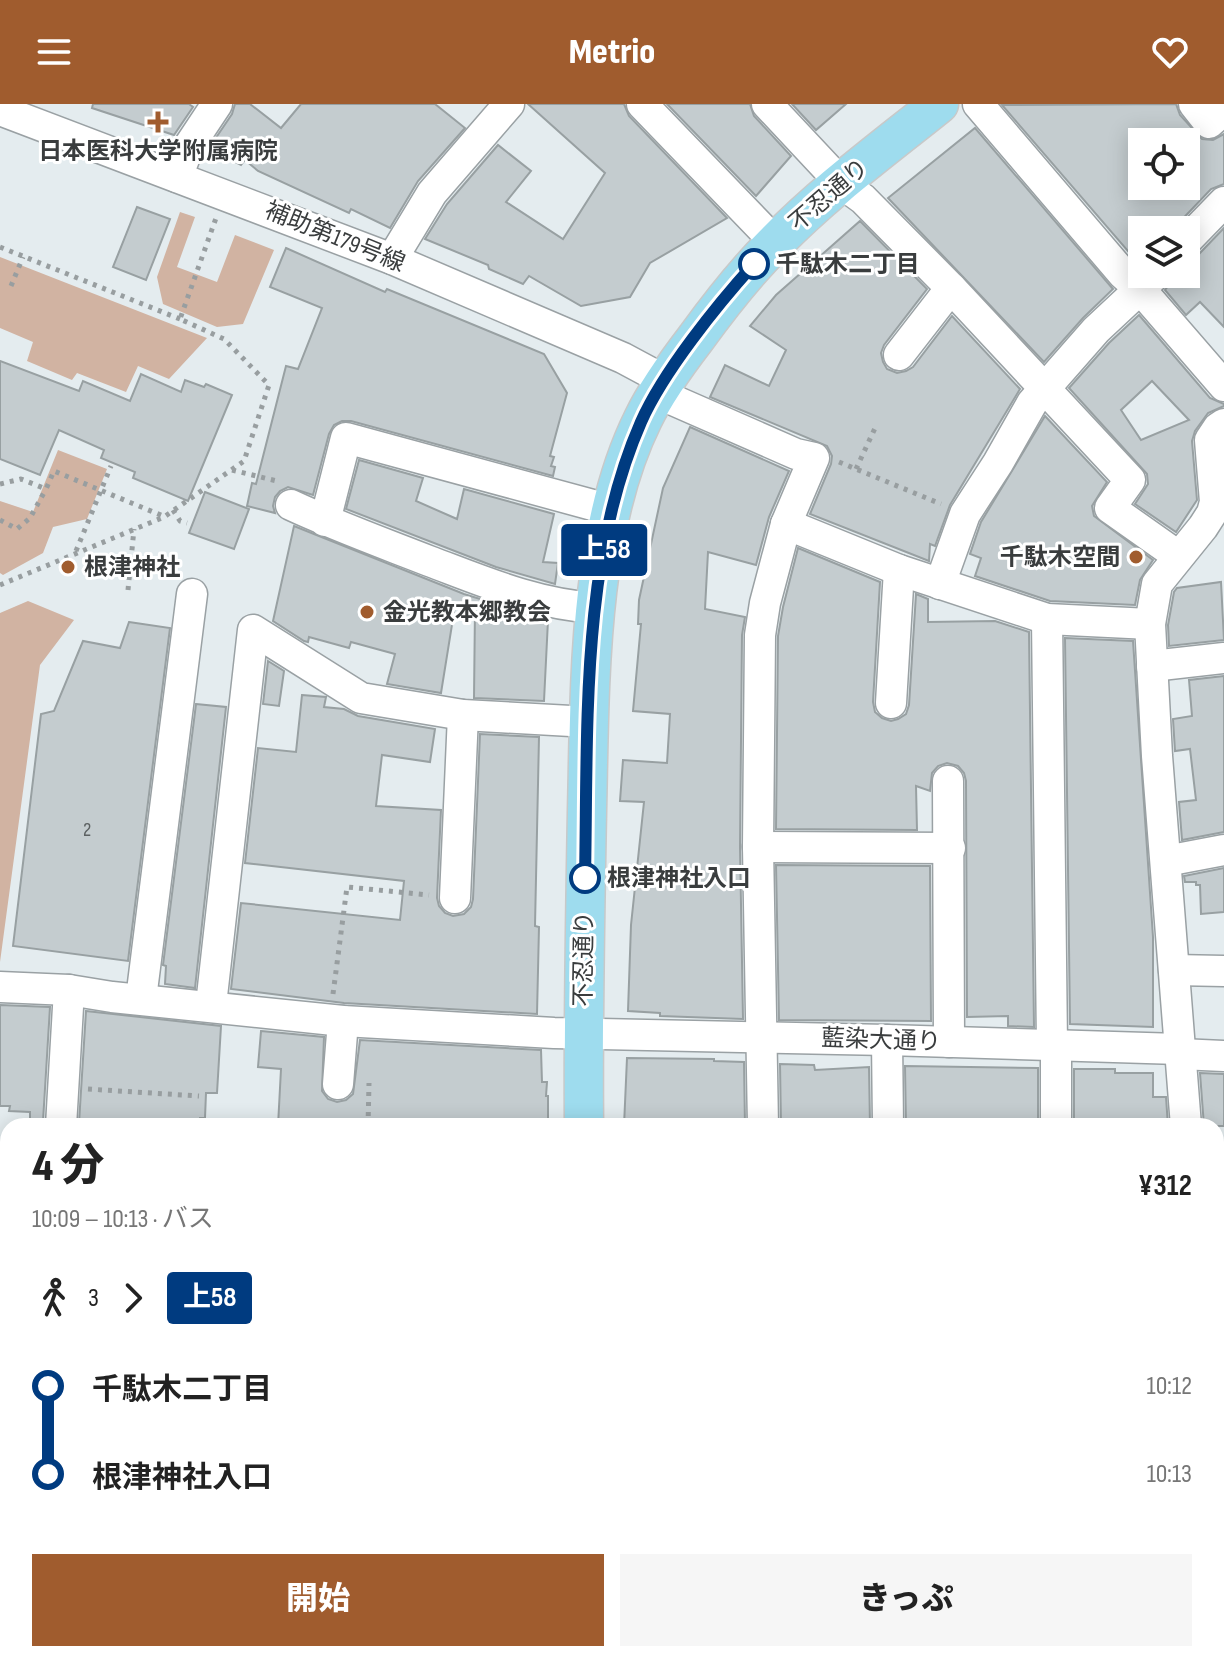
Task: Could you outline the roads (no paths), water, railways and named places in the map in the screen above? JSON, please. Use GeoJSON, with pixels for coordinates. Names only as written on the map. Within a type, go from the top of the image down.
{"type":"FeatureCollection","features":[{"type":"Feature","properties":{"kind":"main road","name":"不忍通り"},"geometry":{"type":"LineString","coordinates":[[584,1118],[589,722],[595,608],[611,510],[642,421],[661,386],[734,286],[775,242],[841,183],[939,104]]}},
{"type":"Feature","properties":{"kind":"street"},"geometry":{"type":"LineString","coordinates":[[177,177],[189,146],[217,104]]}},
{"type":"Feature","properties":{"kind":"street"},"geometry":{"type":"LineString","coordinates":[[642,104],[775,242]]}},
{"type":"Feature","properties":{"kind":"street"},"geometry":{"type":"LineString","coordinates":[[767,104],[841,183],[863,199],[951,288],[1130,480],[1110,508],[1178,556]]}},
{"type":"Feature","properties":{"kind":"street"},"geometry":{"type":"LineString","coordinates":[[978,104],[1123,274],[1128,276]]}},
{"type":"Feature","properties":{"kind":"street"},"geometry":{"type":"LineString","coordinates":[[1194,104],[1209,123],[1224,110]]}},
{"type":"Feature","properties":{"kind":"street"},"geometry":{"type":"LineString","coordinates":[[392,259],[432,193],[506,105]]}},
{"type":"Feature","properties":{"kind":"street","name":"補助第179号線"},"geometry":{"type":"LineString","coordinates":[[0,110],[392,259],[623,358],[661,386],[796,454],[814,458],[786,524]]}},
{"type":"Feature","properties":{"kind":"street"},"geometry":{"type":"LineString","coordinates":[[1200,227],[1224,202]]}},
{"type":"Feature","properties":{"kind":"street"},"geometry":{"type":"LineString","coordinates":[[899,355],[951,288]]}},
{"type":"Feature","properties":{"kind":"street"},"geometry":{"type":"LineString","coordinates":[[940,584],[965,514],[998,463],[1023,415],[1096,330],[1142,288]]}},
{"type":"Feature","properties":{"kind":"street"},"geometry":{"type":"LineString","coordinates":[[1152,288],[1224,386]]}},
{"type":"Feature","properties":{"kind":"street"},"geometry":{"type":"LineString","coordinates":[[1185,1118],[1150,624],[1157,584],[1212,513],[1215,502],[1210,440],[1224,424]]}},
{"type":"Feature","properties":{"kind":"street"},"geometry":{"type":"LineString","coordinates":[[325,521],[346,438],[611,510]]}},
{"type":"Feature","properties":{"kind":"street"},"geometry":{"type":"LineString","coordinates":[[285,493],[325,521],[516,593],[560,606],[595,608]]}},
{"type":"Feature","properties":{"kind":"street"},"geometry":{"type":"LineString","coordinates":[[763,1118],[758,847],[760,635],[765,603],[786,524],[899,570],[1047,619],[1150,624]]}},
{"type":"Feature","properties":{"kind":"street"},"geometry":{"type":"LineString","coordinates":[[891,703],[899,570]]}},
{"type":"Feature","properties":{"kind":"street"},"geometry":{"type":"LineString","coordinates":[[141,999],[192,594]]}},
{"type":"Feature","properties":{"kind":"street"},"geometry":{"type":"LineString","coordinates":[[1047,619],[1056,1118]]}},
{"type":"Feature","properties":{"kind":"street"},"geometry":{"type":"LineString","coordinates":[[211,1005],[253,630],[361,698],[463,715],[589,722]]}},
{"type":"Feature","properties":{"kind":"street"},"geometry":{"type":"LineString","coordinates":[[1152,666],[1224,658]]}},
{"type":"Feature","properties":{"kind":"street"},"geometry":{"type":"LineString","coordinates":[[455,898],[463,715]]}},
{"type":"Feature","properties":{"kind":"street"},"geometry":{"type":"LineString","coordinates":[[948,781],[949,1042]]}},
{"type":"Feature","properties":{"kind":"street"},"geometry":{"type":"LineString","coordinates":[[758,847],[950,848]]}},
{"type":"Feature","properties":{"kind":"street"},"geometry":{"type":"LineString","coordinates":[[1166,861],[1224,850]]}},
{"type":"Feature","properties":{"kind":"street"},"geometry":{"type":"LineString","coordinates":[[1174,970],[1224,971]]}},
{"type":"Feature","properties":{"kind":"street","name":"藍染大通り"},"geometry":{"type":"LineString","coordinates":[[0,987],[69,990],[336,1020],[583,1034],[1054,1045],[1224,1056]]}},
{"type":"Feature","properties":{"kind":"street"},"geometry":{"type":"LineString","coordinates":[[61,1118],[69,990]]}},
{"type":"Feature","properties":{"kind":"street"},"geometry":{"type":"LineString","coordinates":[[336,1020],[338,1084]]}},
{"type":"Feature","properties":{"kind":"street"},"geometry":{"type":"LineString","coordinates":[[887,1040],[888,1118]]}},
{"type":"Feature","properties":{"kind":"street"},"geometry":{"type":"LineString","coordinates":[[1224,1545],[1224,1560]]}},
{"type":"Feature","properties":{"kind":"place","name":"日本医科大学附属病院"},"geometry":{"type":"Point","coordinates":[158,122]}},
{"type":"Feature","properties":{"kind":"place","name":"千駄木二丁目"},"geometry":{"type":"Point","coordinates":[754,264]}},
{"type":"Feature","properties":{"kind":"place","name":"千駄木空間"},"geometry":{"type":"Point","coordinates":[1136,557]}},
{"type":"Feature","properties":{"kind":"place","name":"根津神社"},"geometry":{"type":"Point","coordinates":[68,567]}},
{"type":"Feature","properties":{"kind":"place","name":"金光教本郷教会"},"geometry":{"type":"Point","coordinates":[367,612]}},
{"type":"Feature","properties":{"kind":"place","name":"根津神社入口"},"geometry":{"type":"Point","coordinates":[585,878]}}]}
